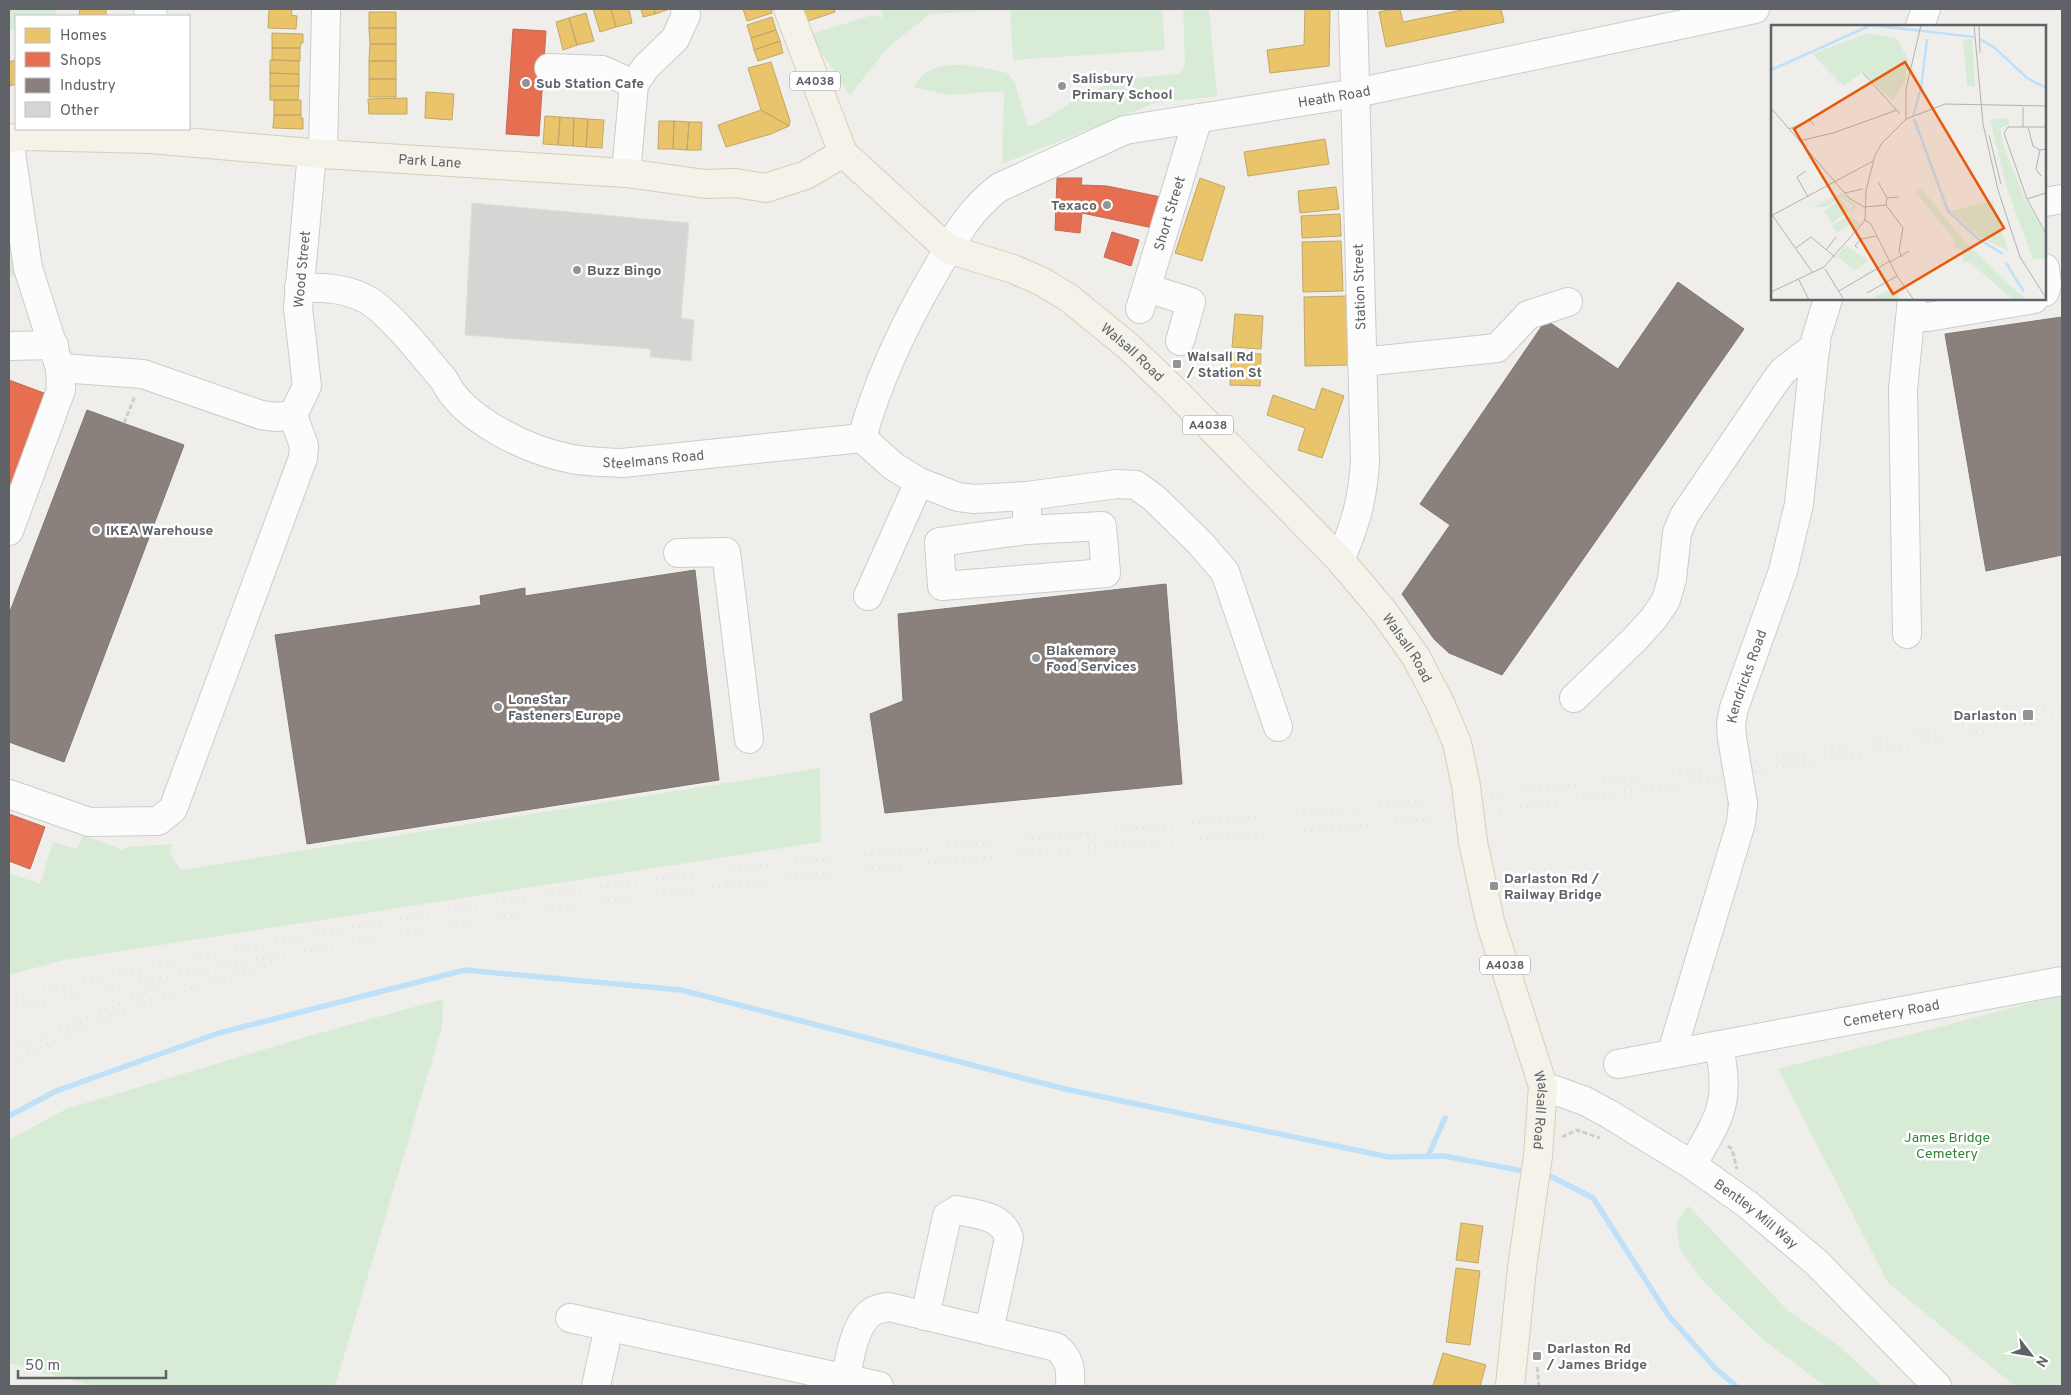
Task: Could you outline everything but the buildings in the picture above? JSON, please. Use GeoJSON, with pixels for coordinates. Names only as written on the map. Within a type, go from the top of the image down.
{"type":"FeatureCollection","features":[{"type":"Feature","properties":{"kind":"main road","name":"Walsall Road"},"geometry":{"type":"LineString","coordinates":[[788,9],[843,153],[948,249],[1014,269],[1041,281],[1069,298],[1098,320],[1174,390],[1340,560],[1384,612],[1416,657],[1440,703],[1457,743],[1466,786],[1473,842],[1490,921],[1543,1086],[1549,1149],[1533,1201],[1522,1268],[1510,1386]]}},
{"type":"Feature","properties":{"kind":"main road","name":"Park Lane"},"geometry":{"type":"LineString","coordinates":[[9,139],[26,136],[153,134],[318,154],[626,173],[706,184],[735,183],[766,188],[806,175],[843,153]]}},
{"type":"Feature","properties":{"kind":"street","name":"Wood Street"},"geometry":{"type":"LineString","coordinates":[[293,415],[307,386],[299,327],[299,288],[318,154],[326,9]]}},
{"type":"Feature","properties":{"kind":"street"},"geometry":{"type":"LineString","coordinates":[[626,173],[634,84],[646,68],[675,39],[686,15],[685,9]]}},
{"type":"Feature","properties":{"kind":"street","name":"Station Street"},"geometry":{"type":"LineString","coordinates":[[1340,560],[1355,527],[1364,488],[1353,9]]}},
{"type":"Feature","properties":{"kind":"street","name":"Heath Road"},"geometry":{"type":"LineString","coordinates":[[948,249],[969,215],[1000,187],[1126,130],[1356,92],[1755,9]]}},
{"type":"Feature","properties":{"kind":"street"},"geometry":{"type":"LineString","coordinates":[[1920,25],[1926,9]]}},
{"type":"Feature","properties":{"kind":"street"},"geometry":{"type":"LineString","coordinates":[[549,68],[602,70],[634,84]]}},
{"type":"Feature","properties":{"kind":"street","name":"Short Street"},"geometry":{"type":"LineString","coordinates":[[1180,341],[1191,302],[1144,298],[1198,118]]}},
{"type":"Feature","properties":{"kind":"street"},"geometry":{"type":"LineString","coordinates":[[9,139],[28,268],[57,356],[61,390],[9,531]]}},
{"type":"Feature","properties":{"kind":"street"},"geometry":{"type":"LineString","coordinates":[[2046,202],[2062,199]]}},
{"type":"Feature","properties":{"kind":"street"},"geometry":{"type":"LineString","coordinates":[[948,249],[891,352],[873,398],[862,438],[893,466],[919,482],[958,497],[974,499],[1027,496],[1117,484],[1136,485],[1154,498],[1200,543],[1225,572],[1278,727]]}},
{"type":"Feature","properties":{"kind":"street","name":"Steelmans Road"},"geometry":{"type":"LineString","coordinates":[[299,288],[325,287],[367,300],[382,310],[444,380],[451,393],[474,414],[502,432],[532,447],[572,459],[595,462],[654,460],[862,438]]}},
{"type":"Feature","properties":{"kind":"street","name":"Kendricks Road"},"geometry":{"type":"LineString","coordinates":[[1675,1053],[1675,1042],[1741,823],[1743,803],[1731,724],[1734,708],[1783,571],[1799,504],[1816,346],[1828,300]]}},
{"type":"Feature","properties":{"kind":"street"},"geometry":{"type":"LineString","coordinates":[[1907,634],[1903,389],[1911,308],[1928,317],[2028,300]]}},
{"type":"Feature","properties":{"kind":"street"},"geometry":{"type":"LineString","coordinates":[[1362,362],[1496,348],[1528,315],[1568,302]]}},
{"type":"Feature","properties":{"kind":"street"},"geometry":{"type":"LineString","coordinates":[[9,346],[143,374],[261,415],[277,417],[293,415],[304,446],[303,458],[173,809],[158,821],[89,822],[9,794]]}},
{"type":"Feature","properties":{"kind":"street"},"geometry":{"type":"LineString","coordinates":[[1574,698],[1654,618],[1666,600],[1672,580],[1677,533],[1684,516],[1784,370],[1816,346]]}},
{"type":"Feature","properties":{"kind":"street"},"geometry":{"type":"LineString","coordinates":[[868,596],[919,482]]}},
{"type":"Feature","properties":{"kind":"street"},"geometry":{"type":"LineString","coordinates":[[1027,496],[1027,530]]}},
{"type":"Feature","properties":{"kind":"street"},"geometry":{"type":"LineString","coordinates":[[1102,526],[1106,572],[942,586],[939,542],[1027,530],[1102,526]]}},
{"type":"Feature","properties":{"kind":"street"},"geometry":{"type":"LineString","coordinates":[[678,553],[726,552],[749,739]]}},
{"type":"Feature","properties":{"kind":"street","name":"Cemetery Road"},"geometry":{"type":"LineString","coordinates":[[1618,1064],[2062,981]]}},
{"type":"Feature","properties":{"kind":"street"},"geometry":{"type":"LineString","coordinates":[[1692,1165],[1722,1111],[1725,1093],[1719,1046]]}},
{"type":"Feature","properties":{"kind":"street","name":"Bentley Mill Way"},"geometry":{"type":"LineString","coordinates":[[1543,1086],[1597,1107],[1692,1165],[1747,1204],[1817,1263],[1937,1386]]}},
{"type":"Feature","properties":{"kind":"street"},"geometry":{"type":"LineString","coordinates":[[925,1316],[947,1216],[957,1210],[999,1221],[1006,1228],[1009,1238],[989,1331]]}},
{"type":"Feature","properties":{"kind":"street"},"geometry":{"type":"LineString","coordinates":[[844,1383],[857,1333],[867,1316],[877,1309],[890,1307],[1056,1346],[1066,1356],[1071,1368],[1070,1386]]}},
{"type":"Feature","properties":{"kind":"street"},"geometry":{"type":"LineString","coordinates":[[570,1318],[844,1383],[879,1386]]}},
{"type":"Feature","properties":{"kind":"street"},"geometry":{"type":"LineString","coordinates":[[596,1386],[609,1327]]}},
{"type":"Feature","properties":{"kind":"path"},"geometry":{"type":"LineString","coordinates":[[124,423],[128,414]]}},
{"type":"Feature","properties":{"kind":"path"},"geometry":{"type":"LineString","coordinates":[[1549,1149],[1563,1135],[1577,1130],[1603,1139]]}},
{"type":"Feature","properties":{"kind":"green space"},"geometry":{"type":"Polygon","coordinates":[[[9,9],[56,9],[56,15],[15,15],[15,29],[9,30],[9,9]]]}},
{"type":"Feature","properties":{"kind":"green space"},"geometry":{"type":"Polygon","coordinates":[[[882,9],[982,9],[982,11],[930,14],[888,47],[850,95],[809,35],[872,15],[882,18],[882,9]]]}},
{"type":"Feature","properties":{"kind":"green space"},"geometry":{"type":"Polygon","coordinates":[[[1010,9],[1162,9],[1165,50],[1013,60],[1010,9]]]}},
{"type":"Feature","properties":{"kind":"green space"},"geometry":{"type":"Polygon","coordinates":[[[1183,9],[1209,9],[1217,96],[1155,103],[1002,164],[1004,91],[948,95],[914,87],[921,77],[931,70],[942,66],[969,66],[1007,73],[1014,81],[1028,127],[1078,98],[1102,87],[1127,80],[1179,74],[1185,65],[1183,9]]]}},
{"type":"Feature","properties":{"kind":"green space"},"geometry":{"type":"Polygon","coordinates":[[[9,206],[18,277],[9,276],[9,206]]]}},
{"type":"Feature","properties":{"kind":"green space"},"geometry":{"type":"Polygon","coordinates":[[[820,768],[821,842],[64,960],[9,975],[9,873],[40,884],[53,842],[77,849],[84,835],[122,850],[127,847],[173,844],[169,852],[181,870],[820,768]]]}},
{"type":"Feature","properties":{"kind":"green space","name":"James Bridge Cemetery"},"geometry":{"type":"Polygon","coordinates":[[[2062,995],[2062,1386],[2015,1386],[1888,1283],[1778,1069],[2062,995]]]}},
{"type":"Feature","properties":{"kind":"green space"},"geometry":{"type":"Polygon","coordinates":[[[443,999],[442,1027],[335,1386],[94,1386],[9,1363],[9,1140],[66,1109],[309,1036],[443,999]]]}},
{"type":"Feature","properties":{"kind":"green space"},"geometry":{"type":"Polygon","coordinates":[[[1689,1206],[1788,1311],[1839,1346],[1882,1386],[1825,1386],[1762,1339],[1702,1280],[1680,1250],[1676,1223],[1689,1206]]]}},
{"type":"Feature","properties":{"kind":"waterway"},"geometry":{"type":"LineString","coordinates":[[9,1116],[56,1091],[219,1033],[465,970],[681,990],[1065,1089],[1389,1157],[1444,1156],[1529,1172]]}},
{"type":"Feature","properties":{"kind":"waterway"},"geometry":{"type":"LineString","coordinates":[[1428,1156],[1445,1118]]}},
{"type":"Feature","properties":{"kind":"waterway"},"geometry":{"type":"LineString","coordinates":[[1543,1175],[1552,1177],[1593,1198],[1668,1315],[1716,1369],[1736,1386]]}},
{"type":"Feature","properties":{"kind":"railway"},"geometry":{"type":"LineString","coordinates":[[9,998],[98,978],[367,925],[547,894],[637,881],[851,856],[1468,797],[1714,768],[1845,747],[2062,703]]}},
{"type":"Feature","properties":{"kind":"railway"},"geometry":{"type":"LineString","coordinates":[[9,1010],[190,972],[372,938],[646,896],[870,869],[1434,818],[1592,797],[1749,773],[2062,717]]}},
{"type":"Feature","properties":{"kind":"railway"},"geometry":{"type":"LineString","coordinates":[[9,1062],[135,1006],[272,963]]}},
{"type":"Feature","properties":{"kind":"railway"},"geometry":{"type":"LineString","coordinates":[[9,1051],[169,982]]}},
{"type":"Feature","properties":{"kind":"place","name":"Sub Station Cafe"},"geometry":{"type":"Point","coordinates":[526,83]}},
{"type":"Feature","properties":{"kind":"place","name":"Salisbury Primary School"},"geometry":{"type":"Point","coordinates":[1062,86]}},
{"type":"Feature","properties":{"kind":"place","name":"Texaco"},"geometry":{"type":"Point","coordinates":[1107,205]}},
{"type":"Feature","properties":{"kind":"place","name":"Buzz Bingo"},"geometry":{"type":"Point","coordinates":[577,270]}},
{"type":"Feature","properties":{"kind":"place","name":"Walsall Rd / Station St"},"geometry":{"type":"Point","coordinates":[1177,364]}},
{"type":"Feature","properties":{"kind":"place","name":"IKEA Warehouse"},"geometry":{"type":"Point","coordinates":[96,530]}},
{"type":"Feature","properties":{"kind":"place","name":"Blakemore Food Services"},"geometry":{"type":"Point","coordinates":[1036,658]}},
{"type":"Feature","properties":{"kind":"place","name":"LoneStar Fasteners Europe"},"geometry":{"type":"Point","coordinates":[498,707]}},
{"type":"Feature","properties":{"kind":"place","name":"Darlaston"},"geometry":{"type":"Point","coordinates":[2028,715]}},
{"type":"Feature","properties":{"kind":"place","name":"Darlaston Rd / Railway Bridge"},"geometry":{"type":"Point","coordinates":[1494,886]}},
{"type":"Feature","properties":{"kind":"place","name":"Darlaston Rd / James Bridge"},"geometry":{"type":"Point","coordinates":[1537,1356]}}]}
